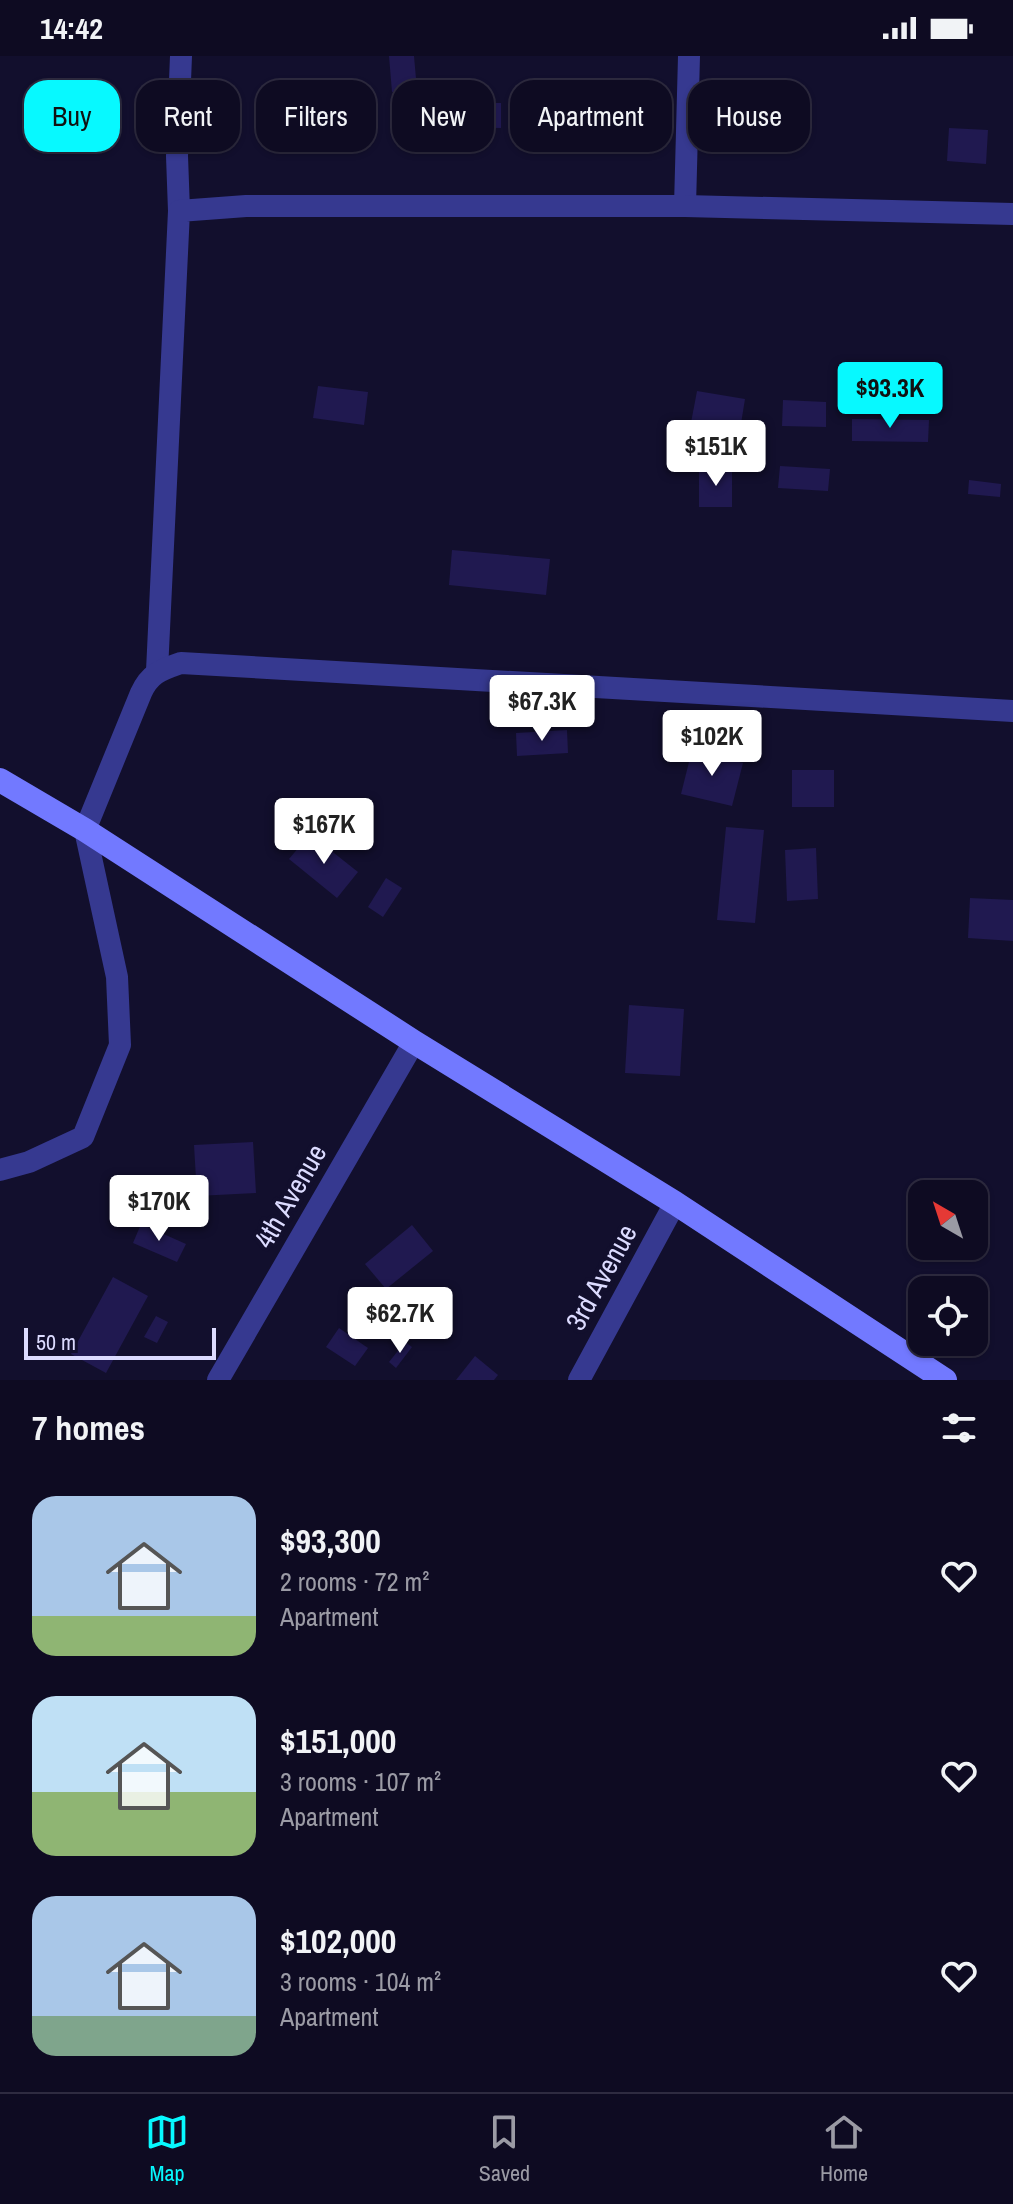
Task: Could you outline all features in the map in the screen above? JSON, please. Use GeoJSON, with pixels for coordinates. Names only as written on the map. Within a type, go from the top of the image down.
{"type":"FeatureCollection","features":[{"type":"Feature","properties":{"kind":"street"},"geometry":{"type":"LineString","coordinates":[[157,671],[179,211],[177,156],[181,56]]}},
{"type":"Feature","properties":{"kind":"street"},"geometry":{"type":"LineString","coordinates":[[685,206],[689,56]]}},
{"type":"Feature","properties":{"kind":"street"},"geometry":{"type":"LineString","coordinates":[[179,211],[246,206],[685,206],[1013,214]]}},
{"type":"Feature","properties":{"kind":"street"},"geometry":{"type":"LineString","coordinates":[[0,1170],[29,1162],[83,1137],[120,1045],[117,977],[85,830],[141,693],[157,671],[181,663],[1013,711]]}},
{"type":"Feature","properties":{"kind":"street"},"geometry":{"type":"LineString","coordinates":[[0,780],[85,830],[414,1042],[675,1203],[945,1380]]}},
{"type":"Feature","properties":{"kind":"street","name":"4th Avenue"},"geometry":{"type":"LineString","coordinates":[[218,1380],[414,1042]]}},
{"type":"Feature","properties":{"kind":"street","name":"3rd Avenue"},"geometry":{"type":"LineString","coordinates":[[579,1380],[675,1203]]}},
{"type":"Feature","properties":{"kind":"building"},"geometry":{"type":"Polygon","coordinates":[[[389,56],[414,56],[416,80],[392,80],[392,92],[389,56]]]}},
{"type":"Feature","properties":{"kind":"building"},"geometry":{"type":"Polygon","coordinates":[[[494,103],[501,103],[501,128],[494,128],[494,103]]]}},
{"type":"Feature","properties":{"kind":"building"},"geometry":{"type":"Polygon","coordinates":[[[949,128],[988,130],[986,164],[947,161],[949,128]]]}},
{"type":"Feature","properties":{"kind":"building"},"geometry":{"type":"Polygon","coordinates":[[[318,386],[368,392],[364,425],[313,418],[318,386]]]}},
{"type":"Feature","properties":{"kind":"building"},"geometry":{"type":"Polygon","coordinates":[[[697,391],[745,399],[739,436],[690,428],[697,391]]]}},
{"type":"Feature","properties":{"kind":"building"},"geometry":{"type":"Polygon","coordinates":[[[783,400],[826,402],[826,427],[782,426],[783,400]]]}},
{"type":"Feature","properties":{"kind":"building"},"geometry":{"type":"Polygon","coordinates":[[[852,419],[929,420],[928,442],[852,441],[852,419]]]}},
{"type":"Feature","properties":{"kind":"building"},"geometry":{"type":"Polygon","coordinates":[[[780,466],[830,469],[828,491],[778,488],[780,466]]]}},
{"type":"Feature","properties":{"kind":"building"},"geometry":{"type":"Polygon","coordinates":[[[732,468],[732,507],[699,507],[699,469],[732,468]]]}},
{"type":"Feature","properties":{"kind":"building"},"geometry":{"type":"Polygon","coordinates":[[[969,480],[1001,484],[1000,497],[968,494],[969,480]]]}},
{"type":"Feature","properties":{"kind":"building"},"geometry":{"type":"Polygon","coordinates":[[[452,550],[550,559],[546,595],[449,585],[452,550]]]}},
{"type":"Feature","properties":{"kind":"building"},"geometry":{"type":"Polygon","coordinates":[[[567,730],[568,753],[517,756],[516,733],[567,730]]]}},
{"type":"Feature","properties":{"kind":"building"},"geometry":{"type":"Polygon","coordinates":[[[692,750],[743,763],[732,806],[681,794],[692,750]]]}},
{"type":"Feature","properties":{"kind":"building"},"geometry":{"type":"Polygon","coordinates":[[[792,770],[834,770],[834,807],[792,807],[792,770]]]}},
{"type":"Feature","properties":{"kind":"building"},"geometry":{"type":"Polygon","coordinates":[[[726,827],[764,830],[755,923],[717,920],[726,827]]]}},
{"type":"Feature","properties":{"kind":"building"},"geometry":{"type":"Polygon","coordinates":[[[310,834],[358,872],[337,898],[289,859],[310,834]]]}},
{"type":"Feature","properties":{"kind":"building"},"geometry":{"type":"Polygon","coordinates":[[[816,848],[818,899],[787,901],[785,850],[816,848]]]}},
{"type":"Feature","properties":{"kind":"building"},"geometry":{"type":"Polygon","coordinates":[[[386,878],[402,888],[383,917],[368,907],[386,878]]]}},
{"type":"Feature","properties":{"kind":"building"},"geometry":{"type":"Polygon","coordinates":[[[970,898],[1013,900],[1013,941],[968,938],[970,898]]]}},
{"type":"Feature","properties":{"kind":"building"},"geometry":{"type":"Polygon","coordinates":[[[629,1005],[684,1009],[680,1076],[625,1073],[629,1005]]]}},
{"type":"Feature","properties":{"kind":"building"},"geometry":{"type":"Polygon","coordinates":[[[253,1142],[256,1193],[197,1196],[194,1145],[253,1142]]]}},
{"type":"Feature","properties":{"kind":"building"},"geometry":{"type":"Polygon","coordinates":[[[141,1224],[186,1244],[177,1262],[133,1243],[141,1224]]]}},
{"type":"Feature","properties":{"kind":"building"},"geometry":{"type":"Polygon","coordinates":[[[412,1225],[433,1251],[386,1289],[365,1264],[412,1225]]]}},
{"type":"Feature","properties":{"kind":"building"},"geometry":{"type":"Polygon","coordinates":[[[113,1277],[148,1296],[106,1373],[71,1354],[113,1277]]]}},
{"type":"Feature","properties":{"kind":"building"},"geometry":{"type":"Polygon","coordinates":[[[156,1316],[168,1322],[157,1343],[144,1337],[156,1316]]]}},
{"type":"Feature","properties":{"kind":"building"},"geometry":{"type":"Polygon","coordinates":[[[339,1328],[368,1348],[355,1366],[326,1347],[339,1328]]]}},
{"type":"Feature","properties":{"kind":"building"},"geometry":{"type":"Polygon","coordinates":[[[405,1342],[412,1347],[396,1368],[389,1362],[405,1342]]]}},
{"type":"Feature","properties":{"kind":"building"},"geometry":{"type":"Polygon","coordinates":[[[475,1356],[498,1375],[494,1380],[456,1380],[475,1356]]]}}]}
